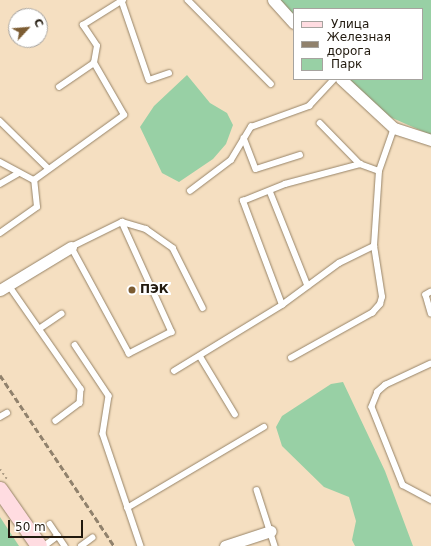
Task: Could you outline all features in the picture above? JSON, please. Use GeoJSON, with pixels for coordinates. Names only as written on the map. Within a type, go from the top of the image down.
{"type":"FeatureCollection","features":[{"type":"Feature","properties":{"kind":"street"},"geometry":{"type":"LineString","coordinates":[[273,0],[293,21]]}},
{"type":"Feature","properties":{"kind":"street"},"geometry":{"type":"LineString","coordinates":[[341,80],[394,128],[431,140]]}},
{"type":"Feature","properties":{"kind":"street"},"geometry":{"type":"LineString","coordinates":[[4,287],[71,248]]}},
{"type":"Feature","properties":{"kind":"street"},"geometry":{"type":"LineString","coordinates":[[0,490],[39,546]]}},
{"type":"Feature","properties":{"kind":"street"},"geometry":{"type":"LineString","coordinates":[[225,546],[271,531]]}},
{"type":"Feature","properties":{"kind":"lane"},"geometry":{"type":"LineString","coordinates":[[34,180],[48,167],[124,115],[94,63],[97,46],[83,25],[123,0],[149,80],[169,73]]}},
{"type":"Feature","properties":{"kind":"lane"},"geometry":{"type":"LineString","coordinates":[[188,0],[271,84]]}},
{"type":"Feature","properties":{"kind":"lane"},"geometry":{"type":"LineString","coordinates":[[59,87],[94,63]]}},
{"type":"Feature","properties":{"kind":"lane"},"geometry":{"type":"LineString","coordinates":[[190,191],[231,160],[251,127],[310,106],[333,80]]}},
{"type":"Feature","properties":{"kind":"lane"},"geometry":{"type":"LineString","coordinates":[[0,121],[48,167]]}},
{"type":"Feature","properties":{"kind":"lane"},"geometry":{"type":"LineString","coordinates":[[320,123],[360,164],[379,171]]}},
{"type":"Feature","properties":{"kind":"lane"},"geometry":{"type":"LineString","coordinates":[[291,358],[377,309],[382,297],[374,246],[379,171],[394,128]]}},
{"type":"Feature","properties":{"kind":"lane"},"geometry":{"type":"LineString","coordinates":[[244,138],[256,169],[300,155]]}},
{"type":"Feature","properties":{"kind":"lane"},"geometry":{"type":"LineString","coordinates":[[0,162],[17,174],[34,180]]}},
{"type":"Feature","properties":{"kind":"lane"},"geometry":{"type":"LineString","coordinates":[[282,305],[243,201],[270,191],[360,164]]}},
{"type":"Feature","properties":{"kind":"lane"},"geometry":{"type":"LineString","coordinates":[[0,184],[17,174]]}},
{"type":"Feature","properties":{"kind":"lane"},"geometry":{"type":"LineString","coordinates":[[0,233],[37,207],[34,180]]}},
{"type":"Feature","properties":{"kind":"lane"},"geometry":{"type":"LineString","coordinates":[[270,191],[308,286]]}},
{"type":"Feature","properties":{"kind":"lane"},"geometry":{"type":"LineString","coordinates":[[122,222],[172,332],[128,354],[71,248],[122,222],[146,229],[173,248],[203,308]]}},
{"type":"Feature","properties":{"kind":"lane"},"geometry":{"type":"LineString","coordinates":[[174,370],[200,356],[282,305],[339,263],[374,246]]}},
{"type":"Feature","properties":{"kind":"lane"},"geometry":{"type":"LineString","coordinates":[[4,287],[39,329],[83,396],[80,403],[56,421]]}},
{"type":"Feature","properties":{"kind":"lane"},"geometry":{"type":"LineString","coordinates":[[431,292],[426,295],[431,313]]}},
{"type":"Feature","properties":{"kind":"lane"},"geometry":{"type":"LineString","coordinates":[[39,329],[61,314]]}},
{"type":"Feature","properties":{"kind":"lane"},"geometry":{"type":"LineString","coordinates":[[75,345],[108,396],[103,434],[141,546]]}},
{"type":"Feature","properties":{"kind":"lane"},"geometry":{"type":"LineString","coordinates":[[200,356],[235,414]]}},
{"type":"Feature","properties":{"kind":"lane"},"geometry":{"type":"LineString","coordinates":[[431,364],[386,385],[378,392],[372,407],[404,485],[431,500]]}},
{"type":"Feature","properties":{"kind":"lane"},"geometry":{"type":"LineString","coordinates":[[0,417],[7,413]]}},
{"type":"Feature","properties":{"kind":"lane"},"geometry":{"type":"LineString","coordinates":[[127,508],[264,427]]}},
{"type":"Feature","properties":{"kind":"lane"},"geometry":{"type":"LineString","coordinates":[[257,490],[275,546]]}},
{"type":"Feature","properties":{"kind":"lane"},"geometry":{"type":"LineString","coordinates":[[50,524],[65,546]]}},
{"type":"Feature","properties":{"kind":"lane"},"geometry":{"type":"LineString","coordinates":[[44,546],[58,536]]}},
{"type":"Feature","properties":{"kind":"lane"},"geometry":{"type":"LineString","coordinates":[[81,546],[92,538]]}},
{"type":"Feature","properties":{"kind":"green space"},"geometry":{"type":"Polygon","coordinates":[[[278,0],[431,0],[431,135],[390,117],[349,80],[423,80],[423,8],[293,8],[293,17],[278,0]]]}},
{"type":"Feature","properties":{"kind":"green space"},"geometry":{"type":"Polygon","coordinates":[[[187,75],[210,103],[227,113],[233,125],[226,144],[213,159],[179,182],[162,173],[140,127],[154,106],[187,75]]]}},
{"type":"Feature","properties":{"kind":"green space"},"geometry":{"type":"Polygon","coordinates":[[[343,382],[385,471],[413,546],[355,546],[352,540],[356,521],[349,497],[324,487],[282,446],[276,427],[282,416],[331,384],[343,382]]]}},
{"type":"Feature","properties":{"kind":"green space"},"geometry":{"type":"Polygon","coordinates":[[[0,517],[19,546],[0,546],[0,517]]]}},
{"type":"Feature","properties":{"kind":"railway"},"geometry":{"type":"LineString","coordinates":[[0,375],[114,546]]}},
{"type":"Feature","properties":{"kind":"place","name":"ПЭК"},"geometry":{"type":"Point","coordinates":[132,290]}}]}
